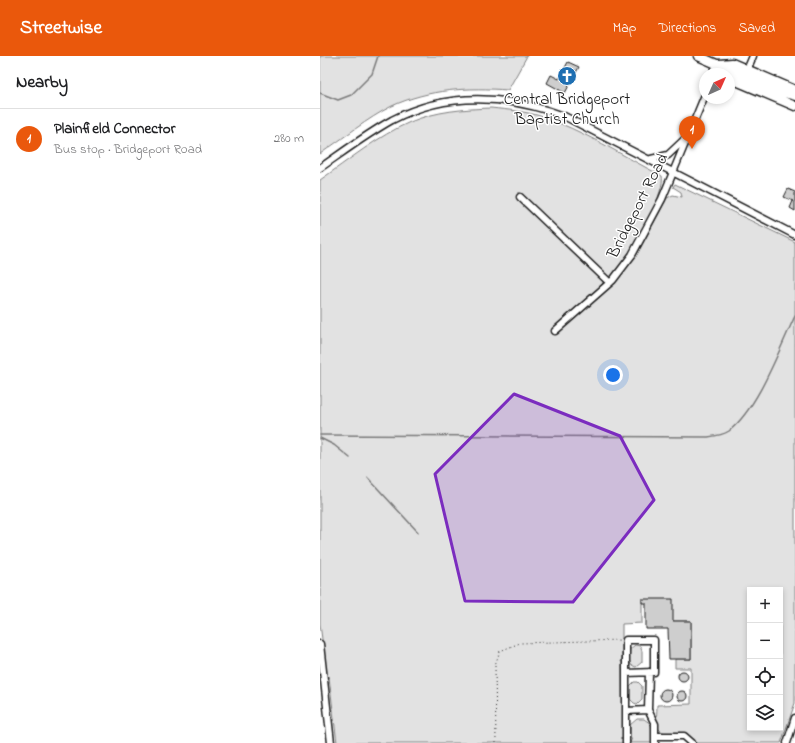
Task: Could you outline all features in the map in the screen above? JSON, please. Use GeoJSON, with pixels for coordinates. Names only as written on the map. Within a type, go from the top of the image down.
{"type":"FeatureCollection","features":[{"type":"Feature","properties":{"kind":"main road"},"geometry":{"type":"LineString","coordinates":[[698,56],[714,61],[784,93],[795,96]]}},
{"type":"Feature","properties":{"kind":"main road"},"geometry":{"type":"LineString","coordinates":[[714,61],[732,63],[795,90]]}},
{"type":"Feature","properties":{"kind":"main road"},"geometry":{"type":"LineString","coordinates":[[735,81],[795,106]]}},
{"type":"Feature","properties":{"kind":"street"},"geometry":{"type":"LineString","coordinates":[[748,70],[753,56]]}},
{"type":"Feature","properties":{"kind":"street"},"geometry":{"type":"LineString","coordinates":[[320,168],[392,120],[444,103],[477,98],[514,101],[532,104],[564,116],[674,171],[795,235]]}},
{"type":"Feature","properties":{"kind":"street","name":"Bridgeport Road"},"geometry":{"type":"LineString","coordinates":[[555,331],[610,283],[635,251],[674,171],[701,104]]}},
{"type":"Feature","properties":{"kind":"street"},"geometry":{"type":"LineString","coordinates":[[650,159],[668,155],[688,135]]}},
{"type":"Feature","properties":{"kind":"street"},"geometry":{"type":"LineString","coordinates":[[520,198],[610,283]]}},
{"type":"Feature","properties":{"kind":"street"},"geometry":{"type":"LineString","coordinates":[[626,673],[654,672],[654,640],[624,640],[626,673],[626,743]]}},
{"type":"Feature","properties":{"kind":"street"},"geometry":{"type":"LineString","coordinates":[[320,644],[331,743]]}},
{"type":"Feature","properties":{"kind":"street"},"geometry":{"type":"LineString","coordinates":[[649,672],[648,710],[655,724],[655,740],[684,736],[692,743]]}},
{"type":"Feature","properties":{"kind":"street"},"geometry":{"type":"LineString","coordinates":[[626,711],[648,710]]}},
{"type":"Feature","properties":{"kind":"street"},"geometry":{"type":"LineString","coordinates":[[787,743],[795,718]]}},
{"type":"Feature","properties":{"kind":"path"},"geometry":{"type":"LineString","coordinates":[[496,743],[495,665],[500,651],[520,643],[624,640]]}},
{"type":"Feature","properties":{"kind":"highlighted area"},"geometry":{"type":"Polygon","coordinates":[[[514,394],[620,436],[654,500],[573,602],[465,601],[435,474],[514,394]]]}},
{"type":"Feature","properties":{"kind":"shaded area"},"geometry":{"type":"Polygon","coordinates":[[[320,56],[527,56],[508,90],[449,90],[406,100],[374,116],[320,154],[320,56]]]}},
{"type":"Feature","properties":{"kind":"shaded area"},"geometry":{"type":"Polygon","coordinates":[[[491,108],[540,116],[572,128],[662,176],[660,191],[640,238],[631,253],[611,277],[605,277],[519,194],[517,197],[603,282],[599,295],[620,276],[638,252],[667,198],[673,195],[682,197],[681,192],[673,187],[675,184],[795,242],[795,703],[781,743],[694,743],[684,733],[666,733],[658,728],[656,721],[657,705],[691,704],[691,668],[675,668],[675,659],[691,659],[691,621],[673,621],[642,599],[642,623],[622,624],[622,659],[620,661],[622,661],[623,738],[620,739],[623,740],[623,743],[337,743],[329,677],[327,677],[320,624],[320,180],[375,141],[410,122],[430,115],[460,110],[491,108]]]}},
{"type":"Feature","properties":{"kind":"shaded area"},"geometry":{"type":"Polygon","coordinates":[[[635,645],[640,646],[642,651],[642,662],[636,667],[631,665],[629,660],[630,649],[635,645]]]}},
{"type":"Feature","properties":{"kind":"shaded area"},"geometry":{"type":"Polygon","coordinates":[[[634,682],[638,682],[642,686],[642,699],[637,704],[630,699],[630,686],[634,682]]]}},
{"type":"Feature","properties":{"kind":"shaded area"},"geometry":{"type":"Polygon","coordinates":[[[637,719],[644,719],[651,724],[653,743],[630,743],[632,738],[630,738],[630,725],[637,719]]]}},
{"type":"Feature","properties":{"kind":"building"},"geometry":{"type":"Polygon","coordinates":[[[568,62],[579,67],[565,93],[547,83],[551,75],[559,79],[568,62]]]}},
{"type":"Feature","properties":{"kind":"building"},"geometry":{"type":"Polygon","coordinates":[[[788,189],[795,192],[795,211],[790,208],[793,201],[784,197],[788,189]]]}},
{"type":"Feature","properties":{"kind":"building"},"geometry":{"type":"Polygon","coordinates":[[[642,599],[673,599],[673,621],[691,621],[691,659],[669,659],[668,629],[646,629],[646,603],[642,603],[642,599]]]}},
{"type":"Feature","properties":{"kind":"building"},"geometry":{"type":"Polygon","coordinates":[[[681,671],[685,671],[687,672],[687,680],[681,681],[678,678],[678,674],[681,671]]]}},
{"type":"Feature","properties":{"kind":"building"},"geometry":{"type":"Polygon","coordinates":[[[664,689],[668,689],[672,695],[668,701],[664,701],[660,697],[660,693],[664,689]]]}},
{"type":"Feature","properties":{"kind":"building"},"geometry":{"type":"Polygon","coordinates":[[[680,691],[684,691],[686,692],[686,700],[680,701],[677,698],[677,694],[680,691]]]}},
{"type":"Feature","properties":{"kind":"waterway"},"geometry":{"type":"LineString","coordinates":[[320,93],[338,100],[351,95],[372,74],[378,56]]}},
{"type":"Feature","properties":{"kind":"waterway"},"geometry":{"type":"LineString","coordinates":[[320,435],[708,437],[719,435],[729,431],[740,421],[749,408],[767,378],[795,316]]}},
{"type":"Feature","properties":{"kind":"waterway"},"geometry":{"type":"LineString","coordinates":[[320,438],[334,445],[350,458]]}},
{"type":"Feature","properties":{"kind":"waterway"},"geometry":{"type":"LineString","coordinates":[[368,478],[418,532]]}},
{"type":"Feature","properties":{"kind":"place","name":"Central Bridgeport Baptist Church"},"geometry":{"type":"Point","coordinates":[567,76]}},
{"type":"Feature","properties":{"kind":"place","name":"Plainfield Connector"},"geometry":{"type":"Point","coordinates":[692,149]}}]}
